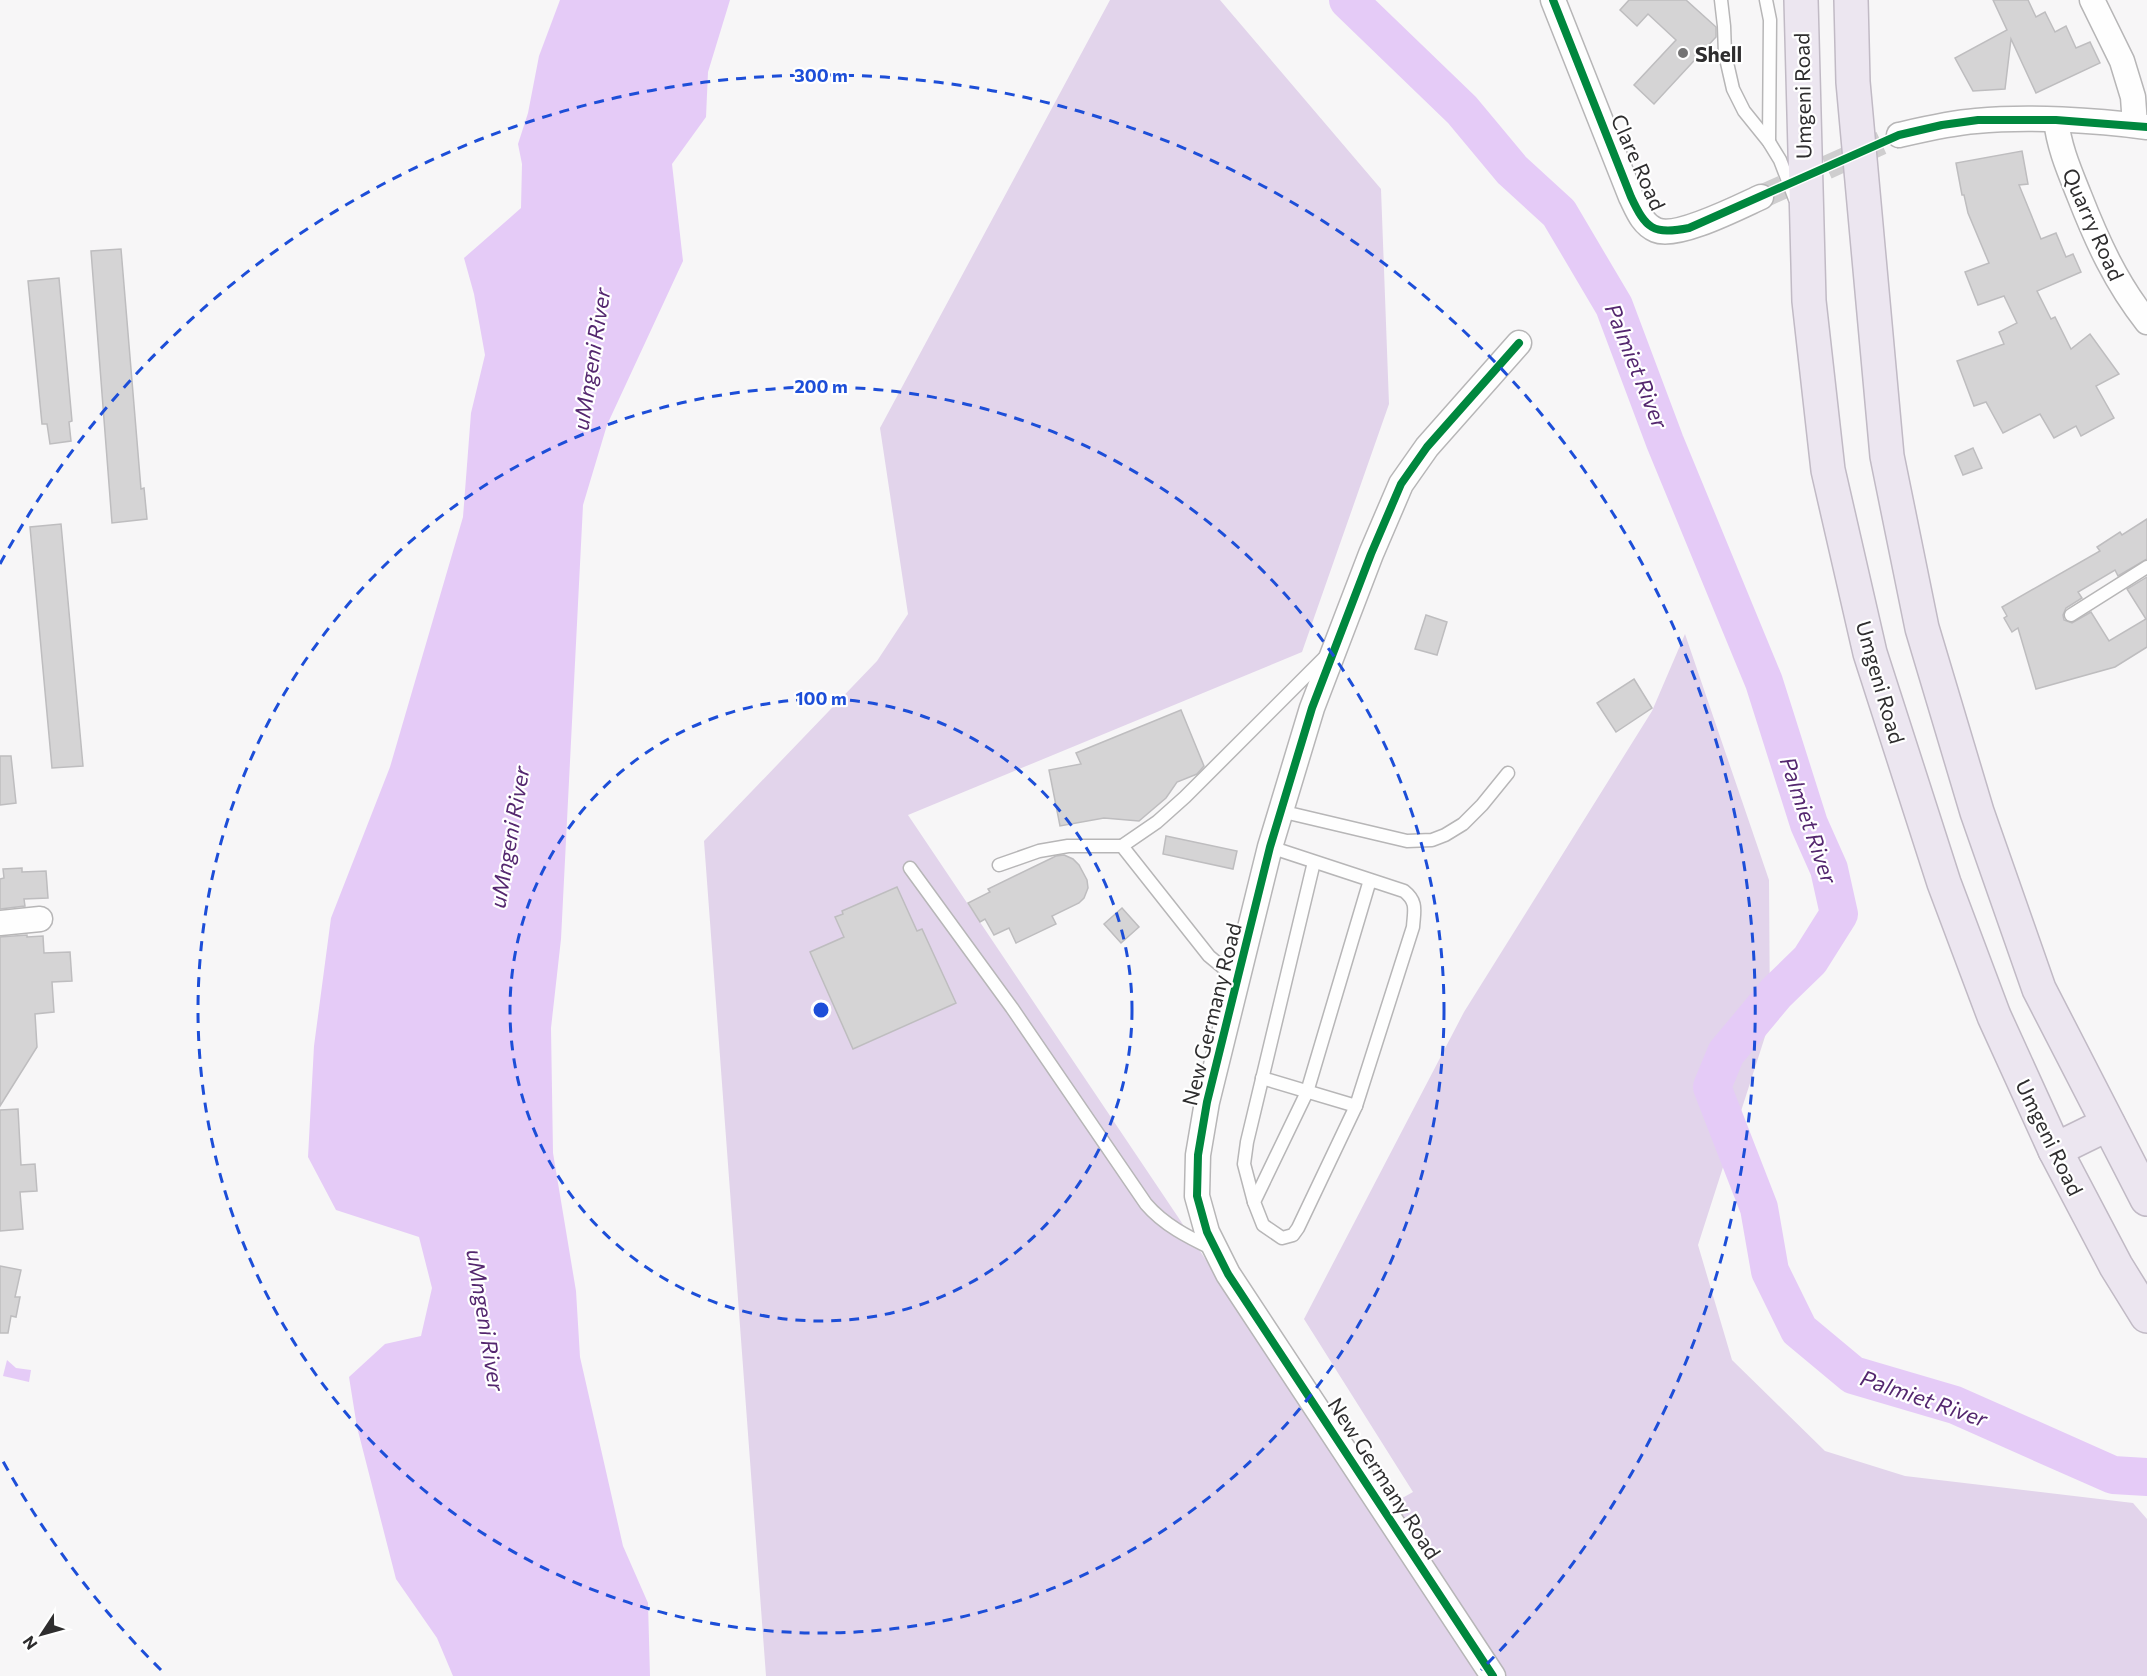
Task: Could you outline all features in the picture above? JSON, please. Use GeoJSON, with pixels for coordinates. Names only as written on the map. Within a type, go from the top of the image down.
{"type":"FeatureCollection","features":[{"type":"Feature","properties":{"kind":"highway","name":"Umgeni Road"},"geometry":{"type":"LineString","coordinates":[[1800,0],[1809,301],[1828,470],[1870,653],[1952,906],[1994,1016],[2055,1150],[2116,1266],[2147,1316]]}},
{"type":"Feature","properties":{"kind":"highway"},"geometry":{"type":"LineString","coordinates":[[1851,0],[1853,82],[1887,456],[1922,628],[1977,812],[2039,989],[2147,1199]]}},
{"type":"Feature","properties":{"kind":"highway"},"geometry":{"type":"LineString","coordinates":[[2055,1150],[2108,1125]]}},
{"type":"Feature","properties":{"kind":"street","name":"Clare Road"},"geometry":{"type":"LineString","coordinates":[[1553,0],[1631,197],[1641,217],[1649,226],[1658,231],[1670,232],[1689,228],[1761,197]]}},
{"type":"Feature","properties":{"kind":"street"},"geometry":{"type":"LineString","coordinates":[[1899,135],[1941,125],[1978,120],[2056,120],[2141,126],[2122,61],[2092,0]]}},
{"type":"Feature","properties":{"kind":"street","name":"Quarry Road"},"geometry":{"type":"LineString","coordinates":[[2056,120],[2058,139],[2100,248],[2130,301],[2147,322]]}},
{"type":"Feature","properties":{"kind":"street","name":"New Germany Road"},"geometry":{"type":"LineString","coordinates":[[1493,1676],[1228,1274],[1207,1232],[1197,1196],[1198,1155],[1208,1102],[1270,847],[1312,708],[1371,554],[1401,484],[1427,447],[1519,343]]}},
{"type":"Feature","properties":{"kind":"street"},"geometry":{"type":"LineString","coordinates":[[0,923],[40,920]]}},
{"type":"Feature","properties":{"kind":"lane"},"geometry":{"type":"LineString","coordinates":[[1721,0],[1725,54],[1733,89],[1743,111],[1780,160],[1806,226]]}},
{"type":"Feature","properties":{"kind":"lane"},"geometry":{"type":"LineString","coordinates":[[1766,0],[1770,20],[1768,142]]}},
{"type":"Feature","properties":{"kind":"lane"},"geometry":{"type":"LineString","coordinates":[[2071,615],[2147,567]]}},
{"type":"Feature","properties":{"kind":"lane"},"geometry":{"type":"LineString","coordinates":[[999,865],[1039,851],[1068,846],[1122,846],[1157,822],[1185,797],[1336,646]]}},
{"type":"Feature","properties":{"kind":"lane"},"geometry":{"type":"LineString","coordinates":[[1280,811],[1407,841],[1432,840],[1445,836],[1463,824],[1482,805],[1508,772]]}},
{"type":"Feature","properties":{"kind":"lane"},"geometry":{"type":"LineString","coordinates":[[1122,846],[1209,956],[1238,980]]}},
{"type":"Feature","properties":{"kind":"lane"},"geometry":{"type":"LineString","coordinates":[[1270,847],[1404,891],[1412,898],[1415,907],[1413,927],[1356,1106],[1293,1235],[1282,1238],[1263,1225],[1244,1164],[1247,1142],[1314,862]]}},
{"type":"Feature","properties":{"kind":"lane"},"geometry":{"type":"LineString","coordinates":[[910,868],[1012,1008],[1156,1217],[1172,1228],[1217,1251]]}},
{"type":"Feature","properties":{"kind":"lane"},"geometry":{"type":"LineString","coordinates":[[1254,1202],[1307,1092],[1370,880]]}},
{"type":"Feature","properties":{"kind":"lane"},"geometry":{"type":"LineString","coordinates":[[1262,1078],[1356,1106]]}},
{"type":"Feature","properties":{"kind":"shaded area"},"geometry":{"type":"Polygon","coordinates":[[[1110,0],[1220,0],[1381,189],[1389,404],[1302,652],[908,815],[1178,1217],[1372,1515],[1413,1492],[1304,1319],[1464,1012],[1652,711],[1685,634],[1769,880],[1770,1021],[1698,1245],[1732,1360],[1825,1451],[1905,1476],[2133,1503],[2147,1519],[2147,1676],[766,1676],[704,841],[877,661],[908,614],[880,428],[1110,0]]]}},
{"type":"Feature","properties":{"kind":"water","name":"uMngeni River"},"geometry":{"type":"Polygon","coordinates":[[[560,0],[730,0],[708,72],[706,117],[672,164],[683,261],[607,425],[583,505],[561,939],[551,1028],[553,1153],[576,1291],[580,1357],[623,1546],[648,1603],[650,1676],[453,1676],[437,1638],[396,1579],[357,1427],[349,1377],[385,1344],[421,1336],[432,1288],[419,1237],[336,1210],[308,1157],[314,1046],[331,918],[390,767],[463,517],[471,413],[485,355],[474,294],[464,258],[521,208],[522,164],[518,144],[528,113],[539,56],[560,0]]]}},
{"type":"Feature","properties":{"kind":"water"},"geometry":{"type":"Polygon","coordinates":[[[7,1360],[16,1368],[31,1370],[29,1382],[3,1376],[7,1360]]]}},
{"type":"Feature","properties":{"kind":"building"},"geometry":{"type":"Polygon","coordinates":[[[1629,0],[1686,0],[1716,27],[1716,37],[1654,104],[1634,85],[1676,40],[1648,14],[1637,26],[1620,10],[1629,0]]]}},
{"type":"Feature","properties":{"kind":"building"},"geometry":{"type":"Polygon","coordinates":[[[1993,0],[2028,0],[2036,17],[2045,12],[2055,32],[2066,26],[2076,48],[2090,42],[2100,63],[2036,93],[2011,39],[2005,89],[1973,91],[1955,58],[2007,30],[1993,0]]]}},
{"type":"Feature","properties":{"kind":"building"},"geometry":{"type":"Polygon","coordinates":[[[2022,151],[2028,184],[2019,185],[2041,239],[2056,233],[2066,257],[2073,254],[2081,272],[2037,291],[2051,319],[2055,317],[2071,349],[2090,334],[2119,374],[2096,386],[2114,418],[2081,436],[2076,426],[2054,438],[2040,414],[2003,433],[1986,402],[1974,406],[1957,361],[2004,344],[1999,332],[2017,323],[2004,296],[1978,305],[1965,272],[1989,263],[1968,213],[1964,195],[1962,195],[1956,163],[2022,151]]]}},
{"type":"Feature","properties":{"kind":"building"},"geometry":{"type":"Polygon","coordinates":[[[121,249],[141,489],[144,488],[147,519],[112,523],[91,251],[121,249]]]}},
{"type":"Feature","properties":{"kind":"building"},"geometry":{"type":"Polygon","coordinates":[[[59,278],[72,421],[69,422],[71,441],[50,444],[47,424],[42,424],[28,281],[59,278]]]}},
{"type":"Feature","properties":{"kind":"building"},"geometry":{"type":"Polygon","coordinates":[[[1973,448],[1982,468],[1963,475],[1955,456],[1973,448]]]}},
{"type":"Feature","properties":{"kind":"building"},"geometry":{"type":"Polygon","coordinates":[[[2147,519],[2147,559],[2118,576],[2115,570],[2078,592],[2082,598],[2066,608],[2063,615],[2064,620],[2072,623],[2091,612],[2109,641],[2146,619],[2127,589],[2147,577],[2147,647],[2115,667],[2036,689],[2018,628],[2012,632],[2004,618],[2007,616],[2002,607],[2100,551],[2097,547],[2120,532],[2122,535],[2147,519]]]}},
{"type":"Feature","properties":{"kind":"building"},"geometry":{"type":"Polygon","coordinates":[[[61,524],[83,766],[52,768],[30,527],[61,524]]]}},
{"type":"Feature","properties":{"kind":"building"},"geometry":{"type":"Polygon","coordinates":[[[1426,615],[1447,622],[1437,655],[1415,649],[1426,615]]]}},
{"type":"Feature","properties":{"kind":"building"},"geometry":{"type":"Polygon","coordinates":[[[1634,679],[1652,708],[1616,732],[1597,703],[1634,679]]]}},
{"type":"Feature","properties":{"kind":"building"},"geometry":{"type":"Polygon","coordinates":[[[1181,710],[1204,766],[1197,774],[1177,782],[1166,798],[1139,821],[1104,818],[1060,826],[1049,770],[1081,764],[1076,753],[1181,710]]]}},
{"type":"Feature","properties":{"kind":"building"},"geometry":{"type":"Polygon","coordinates":[[[0,756],[11,756],[16,803],[0,805],[0,756]]]}},
{"type":"Feature","properties":{"kind":"building"},"geometry":{"type":"Polygon","coordinates":[[[1166,836],[1237,851],[1233,869],[1163,854],[1166,836]]]}},
{"type":"Feature","properties":{"kind":"building"},"geometry":{"type":"Polygon","coordinates":[[[1064,855],[1079,865],[1087,880],[1088,888],[1079,903],[1052,916],[1056,924],[1016,943],[1009,928],[994,935],[985,919],[980,922],[968,903],[990,892],[988,889],[1056,856],[1064,855]]]}},
{"type":"Feature","properties":{"kind":"building"},"geometry":{"type":"Polygon","coordinates":[[[22,868],[22,872],[46,871],[48,898],[24,899],[25,906],[0,909],[0,879],[4,878],[3,869],[22,868]]]}},
{"type":"Feature","properties":{"kind":"building"},"geometry":{"type":"Polygon","coordinates":[[[897,887],[917,931],[922,929],[956,1003],[853,1049],[810,952],[844,937],[835,917],[843,914],[842,911],[897,887]]]}},
{"type":"Feature","properties":{"kind":"building"},"geometry":{"type":"Polygon","coordinates":[[[1122,908],[1139,927],[1121,943],[1104,924],[1122,908]]]}},
{"type":"Feature","properties":{"kind":"building"},"geometry":{"type":"Polygon","coordinates":[[[27,935],[27,937],[43,936],[44,953],[70,952],[72,981],[52,982],[54,1012],[35,1014],[37,1047],[0,1106],[0,937],[27,935]]]}},
{"type":"Feature","properties":{"kind":"building"},"geometry":{"type":"Polygon","coordinates":[[[18,1109],[21,1165],[35,1164],[37,1191],[20,1192],[23,1229],[0,1231],[0,1110],[18,1109]]]}},
{"type":"Feature","properties":{"kind":"building"},"geometry":{"type":"Polygon","coordinates":[[[0,1266],[21,1270],[15,1297],[20,1297],[16,1317],[11,1316],[8,1333],[0,1333],[0,1266]]]}},
{"type":"Feature","properties":{"kind":"waterway","name":"Palmiet River"},"geometry":{"type":"LineString","coordinates":[[1348,0],[1462,110],[1512,170],[1559,213],[1614,306],[1665,442],[1764,682],[1809,824],[1829,869],[1839,914],[1810,960],[1776,993],[1726,1053],[1712,1087],[1759,1208],[1770,1271],[1799,1330],[1853,1375],[1955,1405],[2113,1475],[2147,1477]]}},
{"type":"Feature","properties":{"kind":"tunnel"},"geometry":{"type":"LineString","coordinates":[[1761,197],[1899,135]]}},
{"type":"Feature","properties":{"kind":"cycle path"},"geometry":{"type":"LineString","coordinates":[[1553,0],[1631,197],[1646,223],[1659,230],[1689,228],[1899,135],[1942,125],[1978,120],[2056,120],[2147,127]]}},
{"type":"Feature","properties":{"kind":"cycle path"},"geometry":{"type":"LineString","coordinates":[[1493,1676],[1228,1274],[1207,1232],[1197,1196],[1198,1155],[1207,1102],[1270,847],[1312,708],[1371,554],[1401,484],[1427,447],[1519,343]]}},
{"type":"Feature","properties":{"kind":"place","name":"Shell"},"geometry":{"type":"Point","coordinates":[1683,53]}}]}
